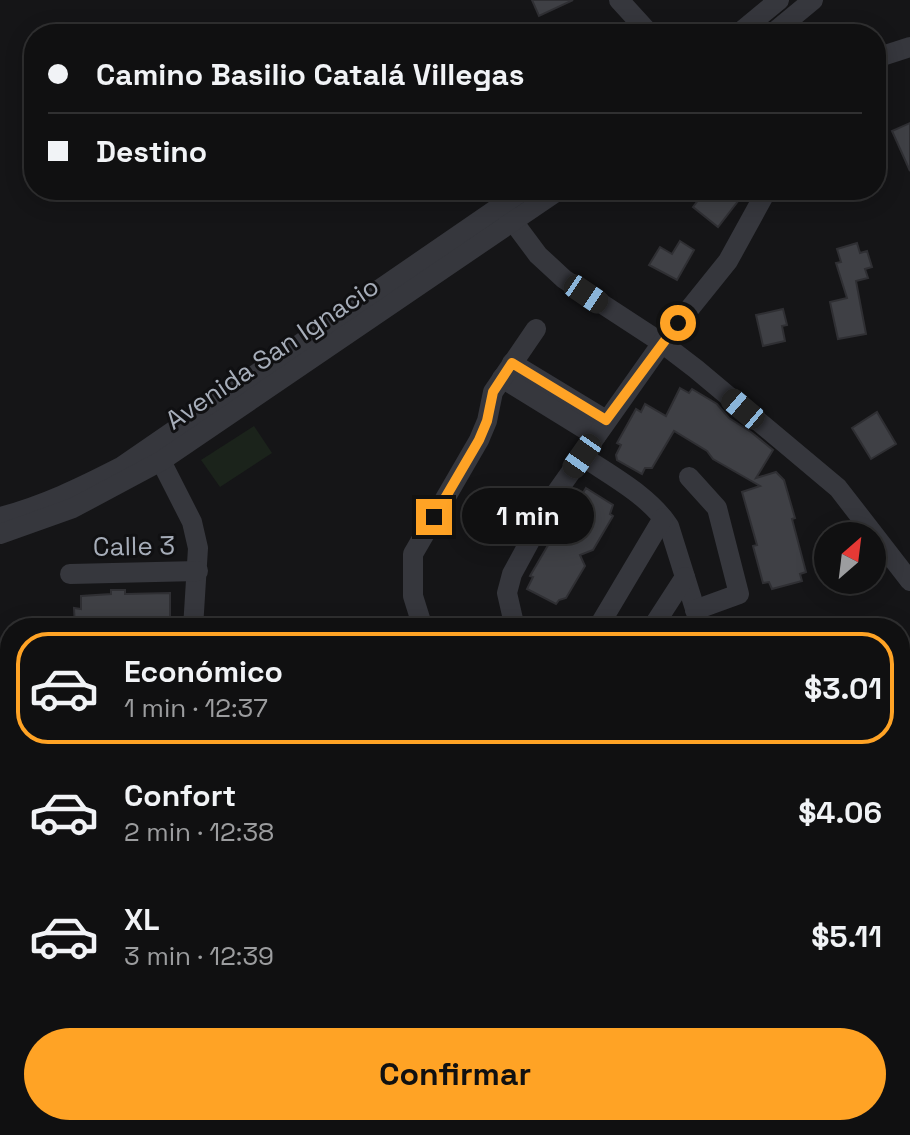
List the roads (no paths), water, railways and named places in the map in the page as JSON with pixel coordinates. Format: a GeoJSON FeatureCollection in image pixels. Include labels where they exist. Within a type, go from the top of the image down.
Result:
{"type":"FeatureCollection","features":[{"type":"Feature","properties":{"kind":"street"},"geometry":{"type":"LineString","coordinates":[[619,0],[641,24]]}},
{"type":"Feature","properties":{"kind":"street"},"geometry":{"type":"LineString","coordinates":[[750,24],[779,0]]}},
{"type":"Feature","properties":{"kind":"street"},"geometry":{"type":"LineString","coordinates":[[784,24],[813,0]]}},
{"type":"Feature","properties":{"kind":"street"},"geometry":{"type":"LineString","coordinates":[[886,55],[910,47]]}},
{"type":"Feature","properties":{"kind":"street","name":"Avenida San Ignacio"},"geometry":{"type":"LineString","coordinates":[[0,534],[73,508],[161,461],[507,214],[517,200]]}},
{"type":"Feature","properties":{"kind":"street","name":"Avenida San Ignacio"},"geometry":{"type":"LineString","coordinates":[[0,517],[29,510],[121,467],[507,214],[537,200]]}},
{"type":"Feature","properties":{"kind":"street"},"geometry":{"type":"LineString","coordinates":[[513,618],[507,593],[512,574],[556,493],[662,343],[728,261],[762,200]]}},
{"type":"Feature","properties":{"kind":"street"},"geometry":{"type":"LineString","coordinates":[[507,214],[538,255],[564,279],[662,343],[838,488],[910,581]]}},
{"type":"Feature","properties":{"kind":"street"},"geometry":{"type":"LineString","coordinates":[[420,618],[413,596],[413,554],[479,440],[493,392],[536,329]]}},
{"type":"Feature","properties":{"kind":"street"},"geometry":{"type":"LineString","coordinates":[[507,370],[601,428]]}},
{"type":"Feature","properties":{"kind":"street"},"geometry":{"type":"LineString","coordinates":[[582,456],[657,509],[669,526],[698,618]]}},
{"type":"Feature","properties":{"kind":"street"},"geometry":{"type":"LineString","coordinates":[[161,461],[192,522],[198,548],[194,618]]}},
{"type":"Feature","properties":{"kind":"street"},"geometry":{"type":"LineString","coordinates":[[689,477],[717,508],[739,594],[700,618]]}},
{"type":"Feature","properties":{"kind":"street"},"geometry":{"type":"LineString","coordinates":[[604,618],[663,518]]}},
{"type":"Feature","properties":{"kind":"street","name":"Calle 3"},"geometry":{"type":"LineString","coordinates":[[70,574],[198,571]]}},
{"type":"Feature","properties":{"kind":"street"},"geometry":{"type":"LineString","coordinates":[[658,618],[685,577]]}}]}
